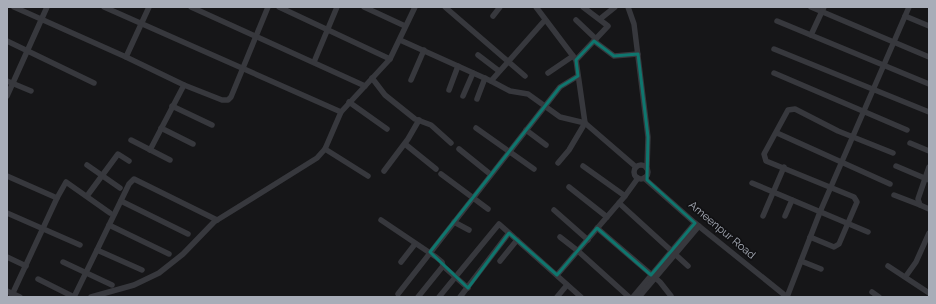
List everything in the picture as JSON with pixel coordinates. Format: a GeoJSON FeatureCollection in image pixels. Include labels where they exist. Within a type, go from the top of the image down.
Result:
{"type":"FeatureCollection","features":[{"type":"Feature","properties":{"kind":"street"},"geometry":{"type":"LineString","coordinates":[[14,7],[126,57],[184,85],[222,100],[228,100],[239,81],[242,68],[268,7]]}},
{"type":"Feature","properties":{"kind":"street"},"geometry":{"type":"LineString","coordinates":[[7,96],[47,7]]}},
{"type":"Feature","properties":{"kind":"street"},"geometry":{"type":"LineString","coordinates":[[104,7],[341,112]]}},
{"type":"Feature","properties":{"kind":"street"},"geometry":{"type":"LineString","coordinates":[[126,57],[149,7]]}},
{"type":"Feature","properties":{"kind":"street"},"geometry":{"type":"LineString","coordinates":[[191,7],[365,86]]}},
{"type":"Feature","properties":{"kind":"street"},"geometry":{"type":"LineString","coordinates":[[279,7],[390,58]]}},
{"type":"Feature","properties":{"kind":"street"},"geometry":{"type":"LineString","coordinates":[[314,62],[326,29],[337,7]]}},
{"type":"Feature","properties":{"kind":"street"},"geometry":{"type":"LineString","coordinates":[[364,7],[405,26]]}},
{"type":"Feature","properties":{"kind":"street"},"geometry":{"type":"LineString","coordinates":[[91,297],[134,285],[159,273],[183,254],[218,220],[317,158],[325,149],[341,112],[390,58],[415,7]]}},
{"type":"Feature","properties":{"kind":"street"},"geometry":{"type":"LineString","coordinates":[[445,7],[525,76]]}},
{"type":"Feature","properties":{"kind":"street"},"geometry":{"type":"LineString","coordinates":[[493,16],[500,7]]}},
{"type":"Feature","properties":{"kind":"street"},"geometry":{"type":"LineString","coordinates":[[536,7],[575,58],[585,122],[569,150],[558,163]]}},
{"type":"Feature","properties":{"kind":"street"},"geometry":{"type":"LineString","coordinates":[[548,73],[575,58],[608,26],[583,7]]}},
{"type":"Feature","properties":{"kind":"street"},"geometry":{"type":"LineString","coordinates":[[600,19],[614,7]]}},
{"type":"Feature","properties":{"kind":"street"},"geometry":{"type":"LineString","coordinates":[[557,276],[648,171],[648,137],[638,54],[634,24],[628,7]]}},
{"type":"Feature","properties":{"kind":"street"},"geometry":{"type":"LineString","coordinates":[[810,7],[823,9],[929,57]]}},
{"type":"Feature","properties":{"kind":"street"},"geometry":{"type":"LineString","coordinates":[[787,297],[820,212],[854,138],[909,7]]}},
{"type":"Feature","properties":{"kind":"street"},"geometry":{"type":"LineString","coordinates":[[811,35],[823,9]]}},
{"type":"Feature","properties":{"kind":"street"},"geometry":{"type":"LineString","coordinates":[[905,16],[929,26]]}},
{"type":"Feature","properties":{"kind":"street"},"geometry":{"type":"LineString","coordinates":[[477,99],[488,80],[500,71],[545,20]]}},
{"type":"Feature","properties":{"kind":"street"},"geometry":{"type":"LineString","coordinates":[[576,20],[595,40],[614,56],[638,54]]}},
{"type":"Feature","properties":{"kind":"street"},"geometry":{"type":"LineString","coordinates":[[777,21],[929,84]]}},
{"type":"Feature","properties":{"kind":"street"},"geometry":{"type":"LineString","coordinates":[[400,40],[510,91],[528,94],[566,120],[585,122],[636,167]]}},
{"type":"Feature","properties":{"kind":"street"},"geometry":{"type":"LineString","coordinates":[[7,41],[94,83]]}},
{"type":"Feature","properties":{"kind":"street"},"geometry":{"type":"LineString","coordinates":[[411,80],[424,50]]}},
{"type":"Feature","properties":{"kind":"street"},"geometry":{"type":"LineString","coordinates":[[774,50],[929,112]]}},
{"type":"Feature","properties":{"kind":"street"},"geometry":{"type":"LineString","coordinates":[[478,55],[500,71]]}},
{"type":"Feature","properties":{"kind":"street"},"geometry":{"type":"LineString","coordinates":[[449,90],[458,66]]}},
{"type":"Feature","properties":{"kind":"street"},"geometry":{"type":"LineString","coordinates":[[464,96],[473,73]]}},
{"type":"Feature","properties":{"kind":"street"},"geometry":{"type":"LineString","coordinates":[[774,73],[907,130]]}},
{"type":"Feature","properties":{"kind":"street"},"geometry":{"type":"LineString","coordinates":[[398,294],[490,174],[560,87],[578,76]]}},
{"type":"Feature","properties":{"kind":"street"},"geometry":{"type":"LineString","coordinates":[[372,78],[386,95],[418,120],[430,125],[451,143]]}},
{"type":"Feature","properties":{"kind":"street"},"geometry":{"type":"LineString","coordinates":[[7,81],[30,91]]}},
{"type":"Feature","properties":{"kind":"street"},"geometry":{"type":"LineString","coordinates":[[150,150],[184,85]]}},
{"type":"Feature","properties":{"kind":"street"},"geometry":{"type":"LineString","coordinates":[[349,102],[387,129]]}},
{"type":"Feature","properties":{"kind":"street"},"geometry":{"type":"LineString","coordinates":[[172,106],[212,125]]}},
{"type":"Feature","properties":{"kind":"street"},"geometry":{"type":"LineString","coordinates":[[810,237],[834,247],[840,244],[857,202],[854,197],[784,167],[766,161],[764,154],[777,133],[788,110],[791,109],[854,138],[893,153]]}},
{"type":"Feature","properties":{"kind":"street"},"geometry":{"type":"LineString","coordinates":[[384,171],[405,144],[418,120]]}},
{"type":"Feature","properties":{"kind":"street"},"geometry":{"type":"LineString","coordinates":[[161,128],[193,144]]}},
{"type":"Feature","properties":{"kind":"street"},"geometry":{"type":"LineString","coordinates":[[476,128],[534,169]]}},
{"type":"Feature","properties":{"kind":"street"},"geometry":{"type":"LineString","coordinates":[[526,130],[546,145]]}},
{"type":"Feature","properties":{"kind":"street"},"geometry":{"type":"LineString","coordinates":[[777,133],[890,184]]}},
{"type":"Feature","properties":{"kind":"street"},"geometry":{"type":"LineString","coordinates":[[131,140],[170,160]]}},
{"type":"Feature","properties":{"kind":"street"},"geometry":{"type":"LineString","coordinates":[[910,143],[929,151]]}},
{"type":"Feature","properties":{"kind":"street"},"geometry":{"type":"LineString","coordinates":[[405,144],[436,169]]}},
{"type":"Feature","properties":{"kind":"street"},"geometry":{"type":"LineString","coordinates":[[325,149],[368,176]]}},
{"type":"Feature","properties":{"kind":"street"},"geometry":{"type":"LineString","coordinates":[[459,149],[490,174]]}},
{"type":"Feature","properties":{"kind":"street"},"geometry":{"type":"LineString","coordinates":[[87,196],[118,154],[129,161]]}},
{"type":"Feature","properties":{"kind":"street"},"geometry":{"type":"LineString","coordinates":[[87,165],[120,188]]}},
{"type":"Feature","properties":{"kind":"street"},"geometry":{"type":"LineString","coordinates":[[636,167],[642,165],[648,171],[658,189]]}},
{"type":"Feature","properties":{"kind":"street"},"geometry":{"type":"LineString","coordinates":[[583,166],[625,196]]}},
{"type":"Feature","properties":{"kind":"street"},"geometry":{"type":"LineString","coordinates":[[896,166],[927,179]]}},
{"type":"Feature","properties":{"kind":"street"},"geometry":{"type":"LineString","coordinates":[[636,167],[634,174],[641,178]]}},
{"type":"Feature","properties":{"kind":"street"},"geometry":{"type":"LineString","coordinates":[[763,216],[784,167]]}},
{"type":"Feature","properties":{"kind":"street"},"geometry":{"type":"LineString","coordinates":[[920,205],[918,199],[927,179],[929,167]]}},
{"type":"Feature","properties":{"kind":"street"},"geometry":{"type":"LineString","coordinates":[[441,174],[488,209]]}},
{"type":"Feature","properties":{"kind":"street"},"geometry":{"type":"LineString","coordinates":[[7,176],[58,198]]}},
{"type":"Feature","properties":{"kind":"street","name":"Ameenpur Road"},"geometry":{"type":"LineString","coordinates":[[641,178],[658,189],[697,225],[787,297]]}},
{"type":"Feature","properties":{"kind":"street"},"geometry":{"type":"LineString","coordinates":[[38,279],[74,297],[129,184],[134,179],[218,220]]}},
{"type":"Feature","properties":{"kind":"street"},"geometry":{"type":"LineString","coordinates":[[12,295],[66,182],[110,212]]}},
{"type":"Feature","properties":{"kind":"street"},"geometry":{"type":"LineString","coordinates":[[752,183],[868,232]]}},
{"type":"Feature","properties":{"kind":"street"},"geometry":{"type":"LineString","coordinates":[[570,187],[607,217]]}},
{"type":"Feature","properties":{"kind":"street"},"geometry":{"type":"LineString","coordinates":[[894,195],[929,209]]}},
{"type":"Feature","properties":{"kind":"street"},"geometry":{"type":"LineString","coordinates":[[785,216],[792,200]]}},
{"type":"Feature","properties":{"kind":"street"},"geometry":{"type":"LineString","coordinates":[[121,201],[188,234]]}},
{"type":"Feature","properties":{"kind":"street"},"geometry":{"type":"LineString","coordinates":[[619,203],[688,266]]}},
{"type":"Feature","properties":{"kind":"street"},"geometry":{"type":"LineString","coordinates":[[554,210],[588,240]]}},
{"type":"Feature","properties":{"kind":"street"},"geometry":{"type":"LineString","coordinates":[[7,213],[80,245]]}},
{"type":"Feature","properties":{"kind":"street"},"geometry":{"type":"LineString","coordinates":[[381,220],[415,244],[430,252],[442,262],[443,266],[455,278],[468,288]]}},
{"type":"Feature","properties":{"kind":"street"},"geometry":{"type":"LineString","coordinates":[[454,222],[469,230]]}},
{"type":"Feature","properties":{"kind":"street"},"geometry":{"type":"LineString","coordinates":[[439,297],[499,224],[581,297]]}},
{"type":"Feature","properties":{"kind":"street"},"geometry":{"type":"LineString","coordinates":[[109,225],[169,254]]}},
{"type":"Feature","properties":{"kind":"street"},"geometry":{"type":"LineString","coordinates":[[639,297],[653,277],[697,225]]}},
{"type":"Feature","properties":{"kind":"street"},"geometry":{"type":"LineString","coordinates":[[598,228],[653,277],[671,296]]}},
{"type":"Feature","properties":{"kind":"street"},"geometry":{"type":"LineString","coordinates":[[460,297],[509,233]]}},
{"type":"Feature","properties":{"kind":"street"},"geometry":{"type":"LineString","coordinates":[[906,276],[916,262],[929,233]]}},
{"type":"Feature","properties":{"kind":"street"},"geometry":{"type":"LineString","coordinates":[[560,237],[578,251],[628,297]]}},
{"type":"Feature","properties":{"kind":"street"},"geometry":{"type":"LineString","coordinates":[[500,261],[517,240]]}},
{"type":"Feature","properties":{"kind":"street"},"geometry":{"type":"LineString","coordinates":[[401,262],[415,244]]}},
{"type":"Feature","properties":{"kind":"street"},"geometry":{"type":"LineString","coordinates":[[97,250],[142,270]]}},
{"type":"Feature","properties":{"kind":"street"},"geometry":{"type":"LineString","coordinates":[[7,257],[26,266]]}},
{"type":"Feature","properties":{"kind":"street"},"geometry":{"type":"LineString","coordinates":[[801,261],[820,269]]}},
{"type":"Feature","properties":{"kind":"street"},"geometry":{"type":"LineString","coordinates":[[63,262],[112,285]]}},
{"type":"Feature","properties":{"kind":"street"},"geometry":{"type":"LineString","coordinates":[[418,297],[443,266]]}},
{"type":"Feature","properties":{"kind":"street"},"geometry":{"type":"LineString","coordinates":[[888,266],[906,276],[929,293]]}},
{"type":"Feature","properties":{"kind":"street"},"geometry":{"type":"LineString","coordinates":[[633,297],[653,277]]}},
{"type":"Feature","properties":{"kind":"street"},"geometry":{"type":"LineString","coordinates":[[557,297],[567,285]]}},
{"type":"Feature","properties":{"kind":"street"},"geometry":{"type":"LineString","coordinates":[[7,291],[12,295],[20,297]]}},
{"type":"Feature","properties":{"kind":"street"},"geometry":{"type":"LineString","coordinates":[[872,292],[880,297]]}},
{"type":"Feature","properties":{"kind":"highlighted area"},"geometry":{"type":"Polygon","coordinates":[[[594,41],[614,56],[638,54],[648,137],[647,180],[695,223],[651,275],[597,228],[557,275],[509,233],[468,288],[430,252],[560,87],[578,76],[576,60],[594,41]]]}}]}
